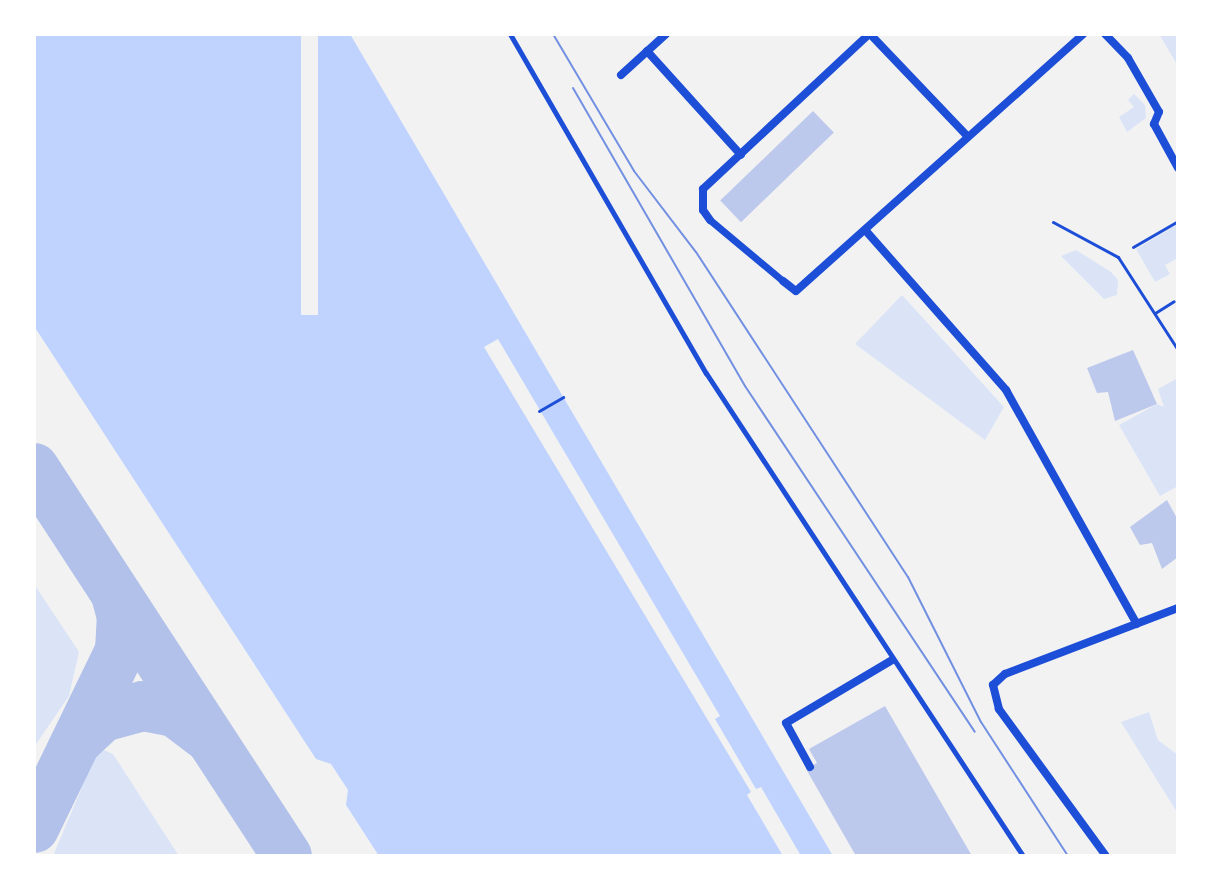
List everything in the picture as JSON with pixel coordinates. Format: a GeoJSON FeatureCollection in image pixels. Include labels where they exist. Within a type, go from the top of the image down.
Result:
{"type":"FeatureCollection","features":[{"type":"Feature","properties":{"kind":"street"},"geometry":{"type":"LineString","coordinates":[[621,75],[666,34]]}},
{"type":"Feature","properties":{"kind":"street"},"geometry":{"type":"LineString","coordinates":[[968,137],[870,34],[703,189],[703,210],[710,220],[796,291],[866,231],[1083,34]]}},
{"type":"Feature","properties":{"kind":"street"},"geometry":{"type":"LineString","coordinates":[[1105,34],[1128,58],[1159,112],[1154,124],[1178,168]]}},
{"type":"Feature","properties":{"kind":"street"},"geometry":{"type":"LineString","coordinates":[[647,51],[741,155]]}},
{"type":"Feature","properties":{"kind":"street"},"geometry":{"type":"LineString","coordinates":[[866,231],[1006,390],[1137,624]]}},
{"type":"Feature","properties":{"kind":"street"},"geometry":{"type":"LineString","coordinates":[[1106,856],[999,709],[993,685],[1005,674],[1178,608]]}},
{"type":"Feature","properties":{"kind":"street"},"geometry":{"type":"LineString","coordinates":[[810,767],[786,723],[892,660]]}},
{"type":"Feature","properties":{"kind":"lane"},"geometry":{"type":"LineString","coordinates":[[510,34],[706,373],[1023,856]]}},
{"type":"Feature","properties":{"kind":"path"},"geometry":{"type":"LineString","coordinates":[[1133,247],[1178,221]]}},
{"type":"Feature","properties":{"kind":"path"},"geometry":{"type":"LineString","coordinates":[[1053,222],[1118,257],[1178,350]]}},
{"type":"Feature","properties":{"kind":"path"},"geometry":{"type":"LineString","coordinates":[[1155,313],[1174,301]]}},
{"type":"Feature","properties":{"kind":"path"},"geometry":{"type":"LineString","coordinates":[[539,411],[563,397]]}},
{"type":"Feature","properties":{"kind":"shaded area"},"geometry":{"type":"Polygon","coordinates":[[[1159,34],[1178,34],[1178,66],[1159,34]]]}},
{"type":"Feature","properties":{"kind":"shaded area"},"geometry":{"type":"Polygon","coordinates":[[[1134,94],[1145,105],[1146,118],[1127,132],[1119,117],[1134,107],[1128,100],[1134,94]]]}},
{"type":"Feature","properties":{"kind":"shaded area"},"geometry":{"type":"Polygon","coordinates":[[[1178,224],[1178,258],[1165,265],[1170,274],[1155,282],[1136,249],[1178,224]]]}},
{"type":"Feature","properties":{"kind":"shaded area"},"geometry":{"type":"Polygon","coordinates":[[[1076,250],[1111,272],[1118,280],[1117,295],[1104,299],[1061,256],[1076,250]]]}},
{"type":"Feature","properties":{"kind":"shaded area"},"geometry":{"type":"Polygon","coordinates":[[[902,295],[1004,407],[985,440],[855,344],[902,295]]]}},
{"type":"Feature","properties":{"kind":"shaded area"},"geometry":{"type":"Polygon","coordinates":[[[1178,378],[1178,486],[1160,496],[1119,425],[1157,404],[1164,407],[1158,389],[1178,378]]]}},
{"type":"Feature","properties":{"kind":"shaded area"},"geometry":{"type":"Polygon","coordinates":[[[34,584],[79,652],[69,696],[34,747],[34,584]]]}},
{"type":"Feature","properties":{"kind":"shaded area"},"geometry":{"type":"Polygon","coordinates":[[[1149,712],[1158,740],[1178,755],[1178,814],[1121,722],[1149,712]]]}},
{"type":"Feature","properties":{"kind":"shaded area"},"geometry":{"type":"Polygon","coordinates":[[[104,750],[113,754],[179,856],[53,856],[95,756],[104,750]]]}},
{"type":"Feature","properties":{"kind":"water"},"geometry":{"type":"Polygon","coordinates":[[[34,34],[350,34],[833,856],[379,856],[346,805],[348,790],[331,764],[316,759],[34,326],[34,34]]]}},
{"type":"Feature","properties":{"kind":"pier"},"geometry":{"type":"Polygon","coordinates":[[[301,34],[318,34],[318,315],[301,315],[301,34]]]}},
{"type":"Feature","properties":{"kind":"pier"},"geometry":{"type":"Polygon","coordinates":[[[498,339],[720,716],[715,719],[756,789],[761,787],[801,856],[783,856],[747,795],[751,792],[484,347],[498,339]]]}},
{"type":"Feature","properties":{"kind":"building"},"geometry":{"type":"Polygon","coordinates":[[[813,111],[834,133],[741,222],[720,201],[813,111]]]}},
{"type":"Feature","properties":{"kind":"building"},"geometry":{"type":"Polygon","coordinates":[[[1133,350],[1157,404],[1115,421],[1108,392],[1097,393],[1087,368],[1133,350]]]}},
{"type":"Feature","properties":{"kind":"building"},"geometry":{"type":"Polygon","coordinates":[[[1167,500],[1178,520],[1178,557],[1162,569],[1152,543],[1140,545],[1130,527],[1167,500]]]}},
{"type":"Feature","properties":{"kind":"building"},"geometry":{"type":"Polygon","coordinates":[[[885,706],[972,856],[856,856],[806,769],[817,763],[809,749],[885,706]]]}},
{"type":"Feature","properties":{"kind":"taxiway"},"geometry":{"type":"LineString","coordinates":[[34,468],[287,856]]}},
{"type":"Feature","properties":{"kind":"taxiway"},"geometry":{"type":"LineString","coordinates":[[34,828],[120,651],[122,617],[116,595]]}},
{"type":"Feature","properties":{"kind":"taxiway"},"geometry":{"type":"LineString","coordinates":[[78,740],[103,717],[143,706],[175,712],[208,737]]}},
{"type":"Feature","properties":{"kind":"tram line"},"geometry":{"type":"LineString","coordinates":[[553,34],[634,171],[696,252],[908,577],[981,722],[1068,856]]}},
{"type":"Feature","properties":{"kind":"tram line"},"geometry":{"type":"LineString","coordinates":[[573,88],[745,386],[975,732]]}}]}
